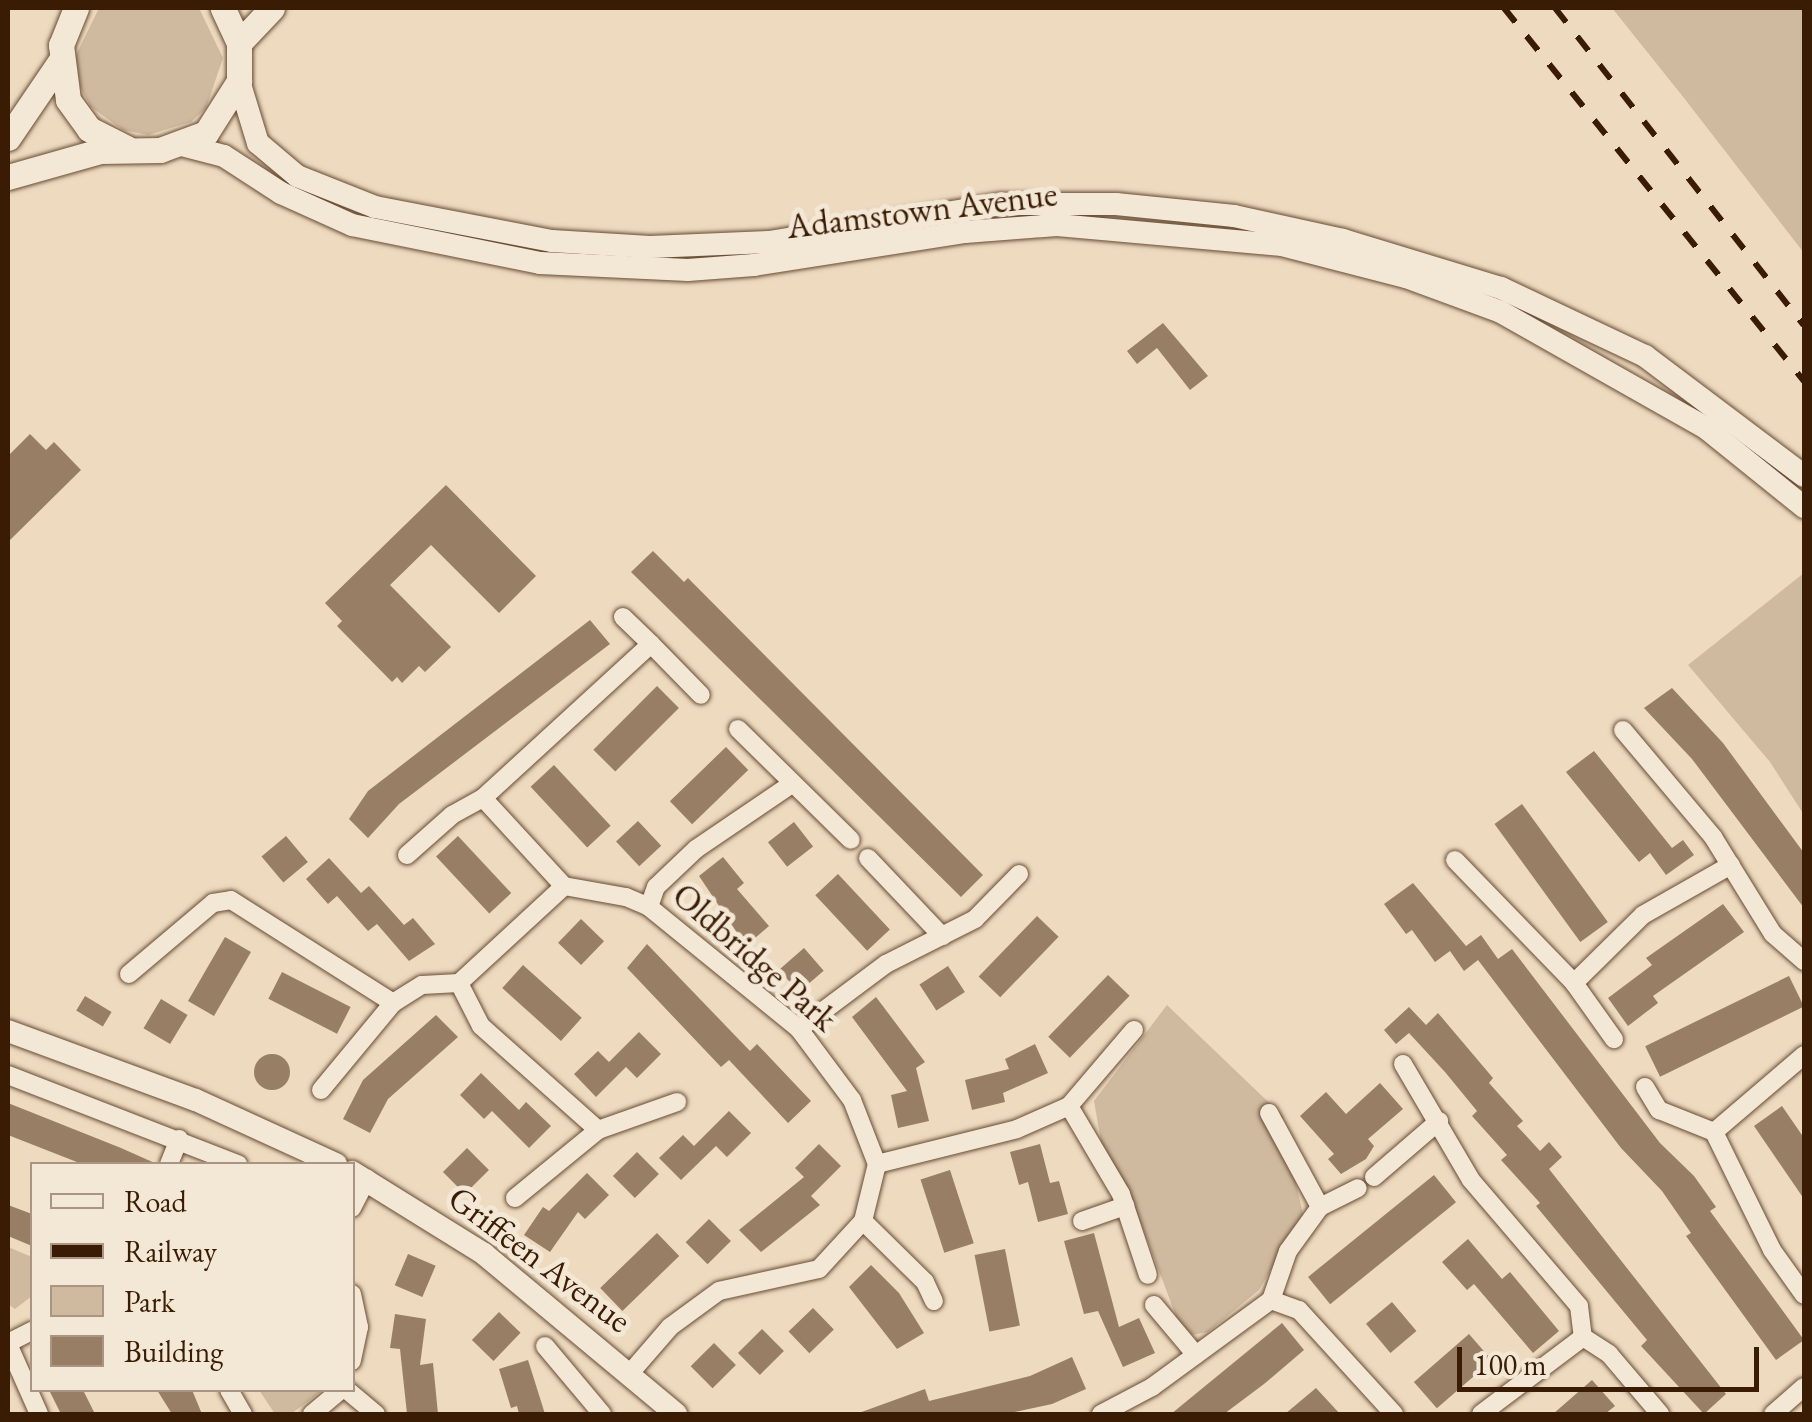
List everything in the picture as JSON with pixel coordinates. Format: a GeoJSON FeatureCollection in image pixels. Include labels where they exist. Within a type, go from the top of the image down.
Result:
{"type":"FeatureCollection","features":[{"type":"Feature","properties":{"kind":"main road"},"geometry":{"type":"LineString","coordinates":[[8,177],[128,149],[182,145],[216,122],[239,81],[240,43],[223,8]]}},
{"type":"Feature","properties":{"kind":"main road"},"geometry":{"type":"LineString","coordinates":[[240,43],[272,8]]}},
{"type":"Feature","properties":{"kind":"main road"},"geometry":{"type":"LineString","coordinates":[[67,15],[61,60],[74,112],[101,137],[128,149]]}},
{"type":"Feature","properties":{"kind":"main road"},"geometry":{"type":"LineString","coordinates":[[8,138],[61,60]]}},
{"type":"Feature","properties":{"kind":"street","name":"Adamstown Avenue"},"geometry":{"type":"LineString","coordinates":[[239,81],[258,143],[297,176],[374,207],[533,238],[650,247],[769,242],[1001,204],[1116,204],[1234,216],[1343,240],[1500,288],[1630,348],[1734,417],[1804,476]]}},
{"type":"Feature","properties":{"kind":"street","name":"Adamstown Avenue"},"geometry":{"type":"LineString","coordinates":[[182,145],[224,156],[281,192],[352,224],[540,263],[688,270],[754,265],[965,232],[1057,225],[1282,245],[1406,277],[1501,312],[1706,428],[1804,507]]}},
{"type":"Feature","properties":{"kind":"street"},"geometry":{"type":"LineString","coordinates":[[624,617],[701,695]]}},
{"type":"Feature","properties":{"kind":"street"},"geometry":{"type":"LineString","coordinates":[[407,855],[452,815],[483,798],[651,644]]}},
{"type":"Feature","properties":{"kind":"street"},"geometry":{"type":"LineString","coordinates":[[738,729],[851,840]]}},
{"type":"Feature","properties":{"kind":"street"},"geometry":{"type":"LineString","coordinates":[[1623,730],[1730,865],[1773,934],[1804,961]]}},
{"type":"Feature","properties":{"kind":"street"},"geometry":{"type":"LineString","coordinates":[[649,907],[656,887],[696,849],[792,783]]}},
{"type":"Feature","properties":{"kind":"street"},"geometry":{"type":"LineString","coordinates":[[321,1090],[393,1002],[422,986],[458,983],[564,886],[483,798]]}},
{"type":"Feature","properties":{"kind":"street"},"geometry":{"type":"LineString","coordinates":[[868,858],[942,936]]}},
{"type":"Feature","properties":{"kind":"street"},"geometry":{"type":"LineString","coordinates":[[1455,860],[1574,983],[1614,1039]]}},
{"type":"Feature","properties":{"kind":"street"},"geometry":{"type":"LineString","coordinates":[[1574,983],[1643,915],[1730,865]]}},
{"type":"Feature","properties":{"kind":"street"},"geometry":{"type":"LineString","coordinates":[[799,1029],[886,964],[996,904],[1019,874]]}},
{"type":"Feature","properties":{"kind":"street","name":"Oldbridge Park"},"geometry":{"type":"LineString","coordinates":[[564,886],[649,907],[799,1029],[844,1086],[877,1164]]}},
{"type":"Feature","properties":{"kind":"street"},"geometry":{"type":"LineString","coordinates":[[128,974],[213,903],[231,900],[393,1002]]}},
{"type":"Feature","properties":{"kind":"street"},"geometry":{"type":"LineString","coordinates":[[458,983],[480,1026],[598,1130]]}},
{"type":"Feature","properties":{"kind":"street"},"geometry":{"type":"LineString","coordinates":[[631,1372],[670,1326],[719,1291],[819,1268],[864,1221],[877,1164],[1017,1129],[1069,1106],[1134,1030]]}},
{"type":"Feature","properties":{"kind":"street"},"geometry":{"type":"LineString","coordinates":[[8,1032],[196,1100],[332,1162]]}},
{"type":"Feature","properties":{"kind":"street"},"geometry":{"type":"LineString","coordinates":[[1714,1132],[1804,1055]]}},
{"type":"Feature","properties":{"kind":"street"},"geometry":{"type":"LineString","coordinates":[[1403,1064],[1471,1180],[1579,1306],[1583,1336],[1608,1354],[1660,1414]]}},
{"type":"Feature","properties":{"kind":"street"},"geometry":{"type":"LineString","coordinates":[[8,1075],[233,1162]]}},
{"type":"Feature","properties":{"kind":"street"},"geometry":{"type":"LineString","coordinates":[[1645,1087],[1659,1110],[1714,1132],[1772,1250],[1804,1295]]}},
{"type":"Feature","properties":{"kind":"street"},"geometry":{"type":"LineString","coordinates":[[515,1198],[598,1130],[676,1102]]}},
{"type":"Feature","properties":{"kind":"street"},"geometry":{"type":"LineString","coordinates":[[1069,1106],[1126,1206],[1148,1275]]}},
{"type":"Feature","properties":{"kind":"street"},"geometry":{"type":"LineString","coordinates":[[1269,1113],[1320,1206]]}},
{"type":"Feature","properties":{"kind":"street"},"geometry":{"type":"LineString","coordinates":[[1374,1176],[1439,1121]]}},
{"type":"Feature","properties":{"kind":"street"},"geometry":{"type":"LineString","coordinates":[[170,1162],[180,1139]]}},
{"type":"Feature","properties":{"kind":"street","name":"Griffeen Avenue"},"geometry":{"type":"LineString","coordinates":[[360,1175],[484,1254],[631,1372],[676,1414]]}},
{"type":"Feature","properties":{"kind":"street"},"geometry":{"type":"LineString","coordinates":[[1100,1414],[1196,1355],[1271,1300],[1288,1251],[1320,1206],[1358,1188]]}},
{"type":"Feature","properties":{"kind":"street"},"geometry":{"type":"LineString","coordinates":[[1082,1221],[1126,1206]]}},
{"type":"Feature","properties":{"kind":"street"},"geometry":{"type":"LineString","coordinates":[[864,1221],[924,1282],[934,1302]]}},
{"type":"Feature","properties":{"kind":"street"},"geometry":{"type":"LineString","coordinates":[[1271,1300],[1299,1310],[1394,1414]]}},
{"type":"Feature","properties":{"kind":"street"},"geometry":{"type":"LineString","coordinates":[[1154,1304],[1196,1355]]}},
{"type":"Feature","properties":{"kind":"street"},"geometry":{"type":"LineString","coordinates":[[355,1310],[355,1344]]}},
{"type":"Feature","properties":{"kind":"street"},"geometry":{"type":"LineString","coordinates":[[30,1332],[8,1344],[39,1414]]}},
{"type":"Feature","properties":{"kind":"street"},"geometry":{"type":"LineString","coordinates":[[1481,1414],[1583,1336]]}},
{"type":"Feature","properties":{"kind":"street"},"geometry":{"type":"LineString","coordinates":[[545,1346],[602,1414]]}},
{"type":"Feature","properties":{"kind":"street"},"geometry":{"type":"LineString","coordinates":[[1774,1414],[1804,1387]]}},
{"type":"Feature","properties":{"kind":"street"},"geometry":{"type":"LineString","coordinates":[[230,1392],[243,1414]]}},
{"type":"Feature","properties":{"kind":"street"},"geometry":{"type":"LineString","coordinates":[[312,1414],[341,1392]]}},
{"type":"Feature","properties":{"kind":"street"},"geometry":{"type":"LineString","coordinates":[[347,1392],[376,1414]]}},
{"type":"Feature","properties":{"kind":"green space"},"geometry":{"type":"Polygon","coordinates":[[[99,8],[199,8],[223,58],[206,108],[191,122],[148,135],[123,130],[91,107],[80,87],[76,55],[99,8]]]}},
{"type":"Feature","properties":{"kind":"green space"},"geometry":{"type":"Polygon","coordinates":[[[1612,8],[1804,8],[1804,253],[1684,98],[1612,8]]]}},
{"type":"Feature","properties":{"kind":"green space"},"geometry":{"type":"Polygon","coordinates":[[[1804,573],[1804,815],[1770,762],[1688,665],[1804,573]]]}},
{"type":"Feature","properties":{"kind":"green space"},"geometry":{"type":"Polygon","coordinates":[[[1167,1005],[1284,1117],[1271,1132],[1293,1171],[1303,1214],[1259,1290],[1208,1332],[1192,1335],[1178,1321],[1129,1192],[1102,1147],[1094,1101],[1167,1005]]]}},
{"type":"Feature","properties":{"kind":"green space"},"geometry":{"type":"Polygon","coordinates":[[[8,1247],[30,1256],[30,1298],[15,1309],[8,1304],[8,1247]]]}},
{"type":"Feature","properties":{"kind":"green space"},"geometry":{"type":"Polygon","coordinates":[[[260,1392],[320,1392],[291,1414],[275,1414],[260,1392]]]}},
{"type":"Feature","properties":{"kind":"building"},"geometry":{"type":"Polygon","coordinates":[[[1163,323],[1208,376],[1190,390],[1157,348],[1137,364],[1127,351],[1163,323]]]}},
{"type":"Feature","properties":{"kind":"building"},"geometry":{"type":"Polygon","coordinates":[[[30,434],[46,450],[54,442],[81,470],[8,542],[8,456],[30,434]]]}},
{"type":"Feature","properties":{"kind":"building"},"geometry":{"type":"Polygon","coordinates":[[[446,485],[536,576],[499,613],[431,545],[390,585],[451,647],[425,672],[419,666],[402,683],[397,677],[392,682],[337,626],[342,621],[325,603],[446,485]]]}},
{"type":"Feature","properties":{"kind":"building"},"geometry":{"type":"Polygon","coordinates":[[[653,551],[684,582],[688,578],[983,875],[961,897],[631,572],[653,551]]]}},
{"type":"Feature","properties":{"kind":"building"},"geometry":{"type":"Polygon","coordinates":[[[590,620],[610,644],[399,804],[368,838],[349,819],[368,791],[590,620]]]}},
{"type":"Feature","properties":{"kind":"building"},"geometry":{"type":"Polygon","coordinates":[[[657,686],[679,708],[615,772],[593,750],[657,686]]]}},
{"type":"Feature","properties":{"kind":"building"},"geometry":{"type":"Polygon","coordinates":[[[1672,688],[1723,743],[1804,853],[1804,908],[1692,759],[1644,708],[1672,688]]]}},
{"type":"Feature","properties":{"kind":"building"},"geometry":{"type":"Polygon","coordinates":[[[726,747],[748,770],[692,824],[670,801],[726,747]]]}},
{"type":"Feature","properties":{"kind":"building"},"geometry":{"type":"Polygon","coordinates":[[[1594,751],[1672,848],[1683,840],[1694,855],[1666,875],[1650,853],[1639,862],[1566,772],[1594,751]]]}},
{"type":"Feature","properties":{"kind":"building"},"geometry":{"type":"Polygon","coordinates":[[[554,765],[611,826],[587,848],[531,787],[554,765]]]}},
{"type":"Feature","properties":{"kind":"building"},"geometry":{"type":"Polygon","coordinates":[[[1522,804],[1608,922],[1580,942],[1494,824],[1522,804]]]}},
{"type":"Feature","properties":{"kind":"building"},"geometry":{"type":"Polygon","coordinates":[[[638,821],[661,846],[639,866],[616,841],[638,821]]]}},
{"type":"Feature","properties":{"kind":"building"},"geometry":{"type":"Polygon","coordinates":[[[794,822],[813,846],[787,867],[768,842],[794,822]]]}},
{"type":"Feature","properties":{"kind":"building"},"geometry":{"type":"Polygon","coordinates":[[[286,836],[308,862],[283,883],[261,857],[286,836]]]}},
{"type":"Feature","properties":{"kind":"building"},"geometry":{"type":"Polygon","coordinates":[[[458,836],[511,893],[489,914],[436,856],[458,836]]]}},
{"type":"Feature","properties":{"kind":"building"},"geometry":{"type":"Polygon","coordinates":[[[723,857],[744,883],[737,889],[769,926],[746,946],[699,876],[723,857]]]}},
{"type":"Feature","properties":{"kind":"building"},"geometry":{"type":"Polygon","coordinates":[[[329,858],[361,893],[369,886],[404,925],[413,918],[435,944],[409,961],[377,924],[368,931],[337,896],[328,904],[306,879],[329,858]]]}},
{"type":"Feature","properties":{"kind":"building"},"geometry":{"type":"Polygon","coordinates":[[[838,874],[890,930],[867,951],[815,895],[838,874]]]}},
{"type":"Feature","properties":{"kind":"building"},"geometry":{"type":"Polygon","coordinates":[[[1413,883],[1466,946],[1481,935],[1498,959],[1512,949],[1660,1143],[1694,1176],[1716,1207],[1710,1211],[1804,1340],[1776,1360],[1686,1236],[1691,1233],[1662,1191],[1621,1148],[1478,960],[1464,971],[1450,951],[1435,962],[1412,930],[1406,934],[1384,904],[1413,883]]]}},
{"type":"Feature","properties":{"kind":"building"},"geometry":{"type":"Polygon","coordinates":[[[1723,904],[1744,932],[1653,996],[1658,1003],[1628,1026],[1608,998],[1652,965],[1646,958],[1723,904]]]}},
{"type":"Feature","properties":{"kind":"building"},"geometry":{"type":"Polygon","coordinates":[[[1037,916],[1059,937],[1000,997],[979,976],[1037,916]]]}},
{"type":"Feature","properties":{"kind":"building"},"geometry":{"type":"Polygon","coordinates":[[[581,919],[604,941],[581,965],[558,943],[581,919]]]}},
{"type":"Feature","properties":{"kind":"building"},"geometry":{"type":"Polygon","coordinates":[[[225,937],[251,952],[214,1016],[188,1001],[225,937]]]}},
{"type":"Feature","properties":{"kind":"building"},"geometry":{"type":"Polygon","coordinates":[[[647,944],[750,1051],[757,1044],[811,1101],[788,1123],[729,1060],[721,1067],[627,968],[647,944]]]}},
{"type":"Feature","properties":{"kind":"building"},"geometry":{"type":"Polygon","coordinates":[[[804,948],[824,971],[799,992],[779,970],[804,948]]]}},
{"type":"Feature","properties":{"kind":"building"},"geometry":{"type":"Polygon","coordinates":[[[523,965],[582,1018],[561,1041],[502,988],[523,965]]]}},
{"type":"Feature","properties":{"kind":"building"},"geometry":{"type":"Polygon","coordinates":[[[948,966],[965,992],[936,1011],[919,985],[948,966]]]}},
{"type":"Feature","properties":{"kind":"building"},"geometry":{"type":"Polygon","coordinates":[[[282,972],[351,1007],[337,1034],[268,999],[282,972]]]}},
{"type":"Feature","properties":{"kind":"building"},"geometry":{"type":"Polygon","coordinates":[[[1108,975],[1130,996],[1070,1058],[1048,1037],[1108,975]]]}},
{"type":"Feature","properties":{"kind":"building"},"geometry":{"type":"Polygon","coordinates":[[[1789,976],[1804,1007],[1660,1077],[1645,1046],[1789,976]]]}},
{"type":"Feature","properties":{"kind":"building"},"geometry":{"type":"Polygon","coordinates":[[[85,996],[112,1012],[103,1027],[76,1011],[85,996]]]}},
{"type":"Feature","properties":{"kind":"building"},"geometry":{"type":"Polygon","coordinates":[[[876,997],[925,1062],[916,1068],[929,1121],[898,1128],[891,1095],[907,1091],[852,1017],[876,997]]]}},
{"type":"Feature","properties":{"kind":"building"},"geometry":{"type":"Polygon","coordinates":[[[161,999],[188,1015],[170,1044],[143,1028],[161,999]]]}},
{"type":"Feature","properties":{"kind":"building"},"geometry":{"type":"Polygon","coordinates":[[[1409,1007],[1426,1025],[1438,1013],[1493,1078],[1489,1083],[1523,1121],[1517,1126],[1540,1151],[1549,1142],[1562,1157],[1549,1169],[1726,1394],[1704,1414],[1641,1346],[1647,1340],[1536,1206],[1540,1203],[1501,1160],[1507,1155],[1472,1116],[1477,1111],[1445,1072],[1409,1033],[1396,1044],[1384,1030],[1409,1007]]]}},
{"type":"Feature","properties":{"kind":"building"},"geometry":{"type":"Polygon","coordinates":[[[436,1015],[458,1037],[388,1099],[370,1133],[343,1119],[363,1080],[436,1015]]]}},
{"type":"Feature","properties":{"kind":"building"},"geometry":{"type":"Polygon","coordinates":[[[639,1032],[661,1054],[637,1078],[626,1067],[596,1097],[574,1074],[598,1051],[609,1062],[639,1032]]]}},
{"type":"Feature","properties":{"kind":"building"},"geometry":{"type":"Polygon","coordinates":[[[1035,1044],[1048,1073],[1003,1093],[1005,1102],[972,1110],[965,1080],[1009,1069],[1005,1059],[1035,1044]]]}},
{"type":"Feature","properties":{"kind":"building"},"geometry":{"type":"Polygon","coordinates":[[[272,1054],[285,1059],[290,1072],[285,1085],[272,1090],[259,1085],[254,1072],[259,1059],[272,1054]]]}},
{"type":"Feature","properties":{"kind":"building"},"geometry":{"type":"Polygon","coordinates":[[[481,1073],[519,1110],[526,1102],[551,1126],[529,1148],[492,1111],[484,1119],[460,1095],[481,1073]]]}},
{"type":"Feature","properties":{"kind":"building"},"geometry":{"type":"Polygon","coordinates":[[[1380,1083],[1403,1109],[1368,1139],[1374,1146],[1366,1159],[1341,1174],[1328,1159],[1334,1154],[1300,1116],[1326,1092],[1346,1114],[1380,1083]]]}},
{"type":"Feature","properties":{"kind":"building"},"geometry":{"type":"Polygon","coordinates":[[[8,1103],[152,1162],[77,1162],[8,1135],[8,1103]]]}},
{"type":"Feature","properties":{"kind":"building"},"geometry":{"type":"Polygon","coordinates":[[[1782,1106],[1804,1138],[1804,1199],[1754,1126],[1782,1106]]]}},
{"type":"Feature","properties":{"kind":"building"},"geometry":{"type":"Polygon","coordinates":[[[729,1111],[751,1133],[727,1157],[716,1146],[681,1180],[659,1158],[683,1135],[694,1146],[729,1111]]]}},
{"type":"Feature","properties":{"kind":"building"},"geometry":{"type":"Polygon","coordinates":[[[819,1144],[841,1166],[811,1196],[820,1205],[761,1252],[739,1230],[804,1177],[795,1168],[819,1144]]]}},
{"type":"Feature","properties":{"kind":"building"},"geometry":{"type":"Polygon","coordinates":[[[1040,1144],[1050,1183],[1059,1181],[1068,1214],[1038,1222],[1028,1182],[1019,1185],[1010,1152],[1040,1144]]]}},
{"type":"Feature","properties":{"kind":"building"},"geometry":{"type":"Polygon","coordinates":[[[467,1148],[489,1170],[465,1194],[443,1172],[467,1148]]]}},
{"type":"Feature","properties":{"kind":"building"},"geometry":{"type":"Polygon","coordinates":[[[637,1152],[659,1174],[635,1198],[613,1176],[637,1152]]]}},
{"type":"Feature","properties":{"kind":"building"},"geometry":{"type":"Polygon","coordinates":[[[950,1170],[974,1243],[944,1253],[921,1180],[950,1170]]]}},
{"type":"Feature","properties":{"kind":"building"},"geometry":{"type":"Polygon","coordinates":[[[587,1173],[609,1195],[585,1219],[578,1212],[550,1252],[524,1235],[543,1207],[549,1211],[587,1173]]]}},
{"type":"Feature","properties":{"kind":"building"},"geometry":{"type":"Polygon","coordinates":[[[1434,1175],[1456,1202],[1330,1304],[1308,1277],[1434,1175]]]}},
{"type":"Feature","properties":{"kind":"building"},"geometry":{"type":"Polygon","coordinates":[[[8,1205],[30,1213],[30,1245],[8,1236],[8,1205]]]}},
{"type":"Feature","properties":{"kind":"building"},"geometry":{"type":"Polygon","coordinates":[[[709,1219],[731,1241],[708,1264],[686,1242],[709,1219]]]}},
{"type":"Feature","properties":{"kind":"building"},"geometry":{"type":"Polygon","coordinates":[[[657,1233],[679,1256],[622,1311],[600,1288],[657,1233]]]}},
{"type":"Feature","properties":{"kind":"building"},"geometry":{"type":"Polygon","coordinates":[[[1094,1233],[1119,1327],[1139,1318],[1155,1353],[1123,1367],[1098,1311],[1084,1314],[1064,1241],[1094,1233]]]}},
{"type":"Feature","properties":{"kind":"building"},"geometry":{"type":"Polygon","coordinates":[[[1468,1239],[1502,1279],[1510,1272],[1559,1331],[1533,1353],[1474,1284],[1467,1290],[1442,1262],[1468,1239]]]}},
{"type":"Feature","properties":{"kind":"building"},"geometry":{"type":"Polygon","coordinates":[[[1005,1249],[1020,1326],[989,1331],[975,1255],[1005,1249]]]}},
{"type":"Feature","properties":{"kind":"building"},"geometry":{"type":"Polygon","coordinates":[[[408,1254],[436,1266],[422,1297],[395,1285],[408,1254]]]}},
{"type":"Feature","properties":{"kind":"building"},"geometry":{"type":"Polygon","coordinates":[[[871,1265],[899,1293],[924,1333],[897,1349],[849,1287],[871,1265]]]}},
{"type":"Feature","properties":{"kind":"building"},"geometry":{"type":"Polygon","coordinates":[[[1392,1302],[1416,1331],[1390,1353],[1366,1324],[1392,1302]]]}},
{"type":"Feature","properties":{"kind":"building"},"geometry":{"type":"Polygon","coordinates":[[[813,1308],[834,1330],[809,1353],[789,1332],[813,1308]]]}},
{"type":"Feature","properties":{"kind":"building"},"geometry":{"type":"Polygon","coordinates":[[[499,1312],[521,1333],[493,1361],[472,1340],[499,1312]]]}},
{"type":"Feature","properties":{"kind":"building"},"geometry":{"type":"Polygon","coordinates":[[[395,1314],[426,1319],[420,1365],[433,1363],[438,1414],[407,1414],[400,1349],[390,1348],[395,1314]]]}},
{"type":"Feature","properties":{"kind":"building"},"geometry":{"type":"Polygon","coordinates":[[[1282,1323],[1304,1350],[1264,1384],[1224,1414],[1171,1414],[1282,1323]]]}},
{"type":"Feature","properties":{"kind":"building"},"geometry":{"type":"Polygon","coordinates":[[[762,1329],[784,1351],[760,1375],[738,1353],[762,1329]]]}},
{"type":"Feature","properties":{"kind":"building"},"geometry":{"type":"Polygon","coordinates":[[[1469,1334],[1492,1360],[1437,1408],[1414,1382],[1469,1334]]]}},
{"type":"Feature","properties":{"kind":"building"},"geometry":{"type":"Polygon","coordinates":[[[714,1343],[736,1365],[713,1388],[691,1366],[714,1343]]]}},
{"type":"Feature","properties":{"kind":"building"},"geometry":{"type":"Polygon","coordinates":[[[1072,1357],[1086,1389],[1052,1404],[1005,1414],[856,1414],[925,1389],[929,1401],[1030,1376],[1072,1357]]]}},
{"type":"Feature","properties":{"kind":"building"},"geometry":{"type":"Polygon","coordinates":[[[528,1360],[545,1414],[519,1414],[517,1406],[511,1408],[499,1369],[528,1360]]]}},
{"type":"Feature","properties":{"kind":"building"},"geometry":{"type":"Polygon","coordinates":[[[1592,1380],[1615,1406],[1605,1414],[1553,1414],[1592,1380]]]}},
{"type":"Feature","properties":{"kind":"building"},"geometry":{"type":"Polygon","coordinates":[[[1316,1388],[1340,1414],[1285,1414],[1316,1388]]]}},
{"type":"Feature","properties":{"kind":"building"},"geometry":{"type":"Polygon","coordinates":[[[50,1392],[84,1392],[95,1414],[61,1414],[50,1392]]]}},
{"type":"Feature","properties":{"kind":"building"},"geometry":{"type":"Polygon","coordinates":[[[158,1392],[193,1392],[202,1414],[172,1414],[158,1392]]]}},
{"type":"Feature","properties":{"kind":"railway"},"geometry":{"type":"LineString","coordinates":[[1504,8],[1804,381]]}},
{"type":"Feature","properties":{"kind":"railway"},"geometry":{"type":"LineString","coordinates":[[1555,8],[1804,325]]}}]}
